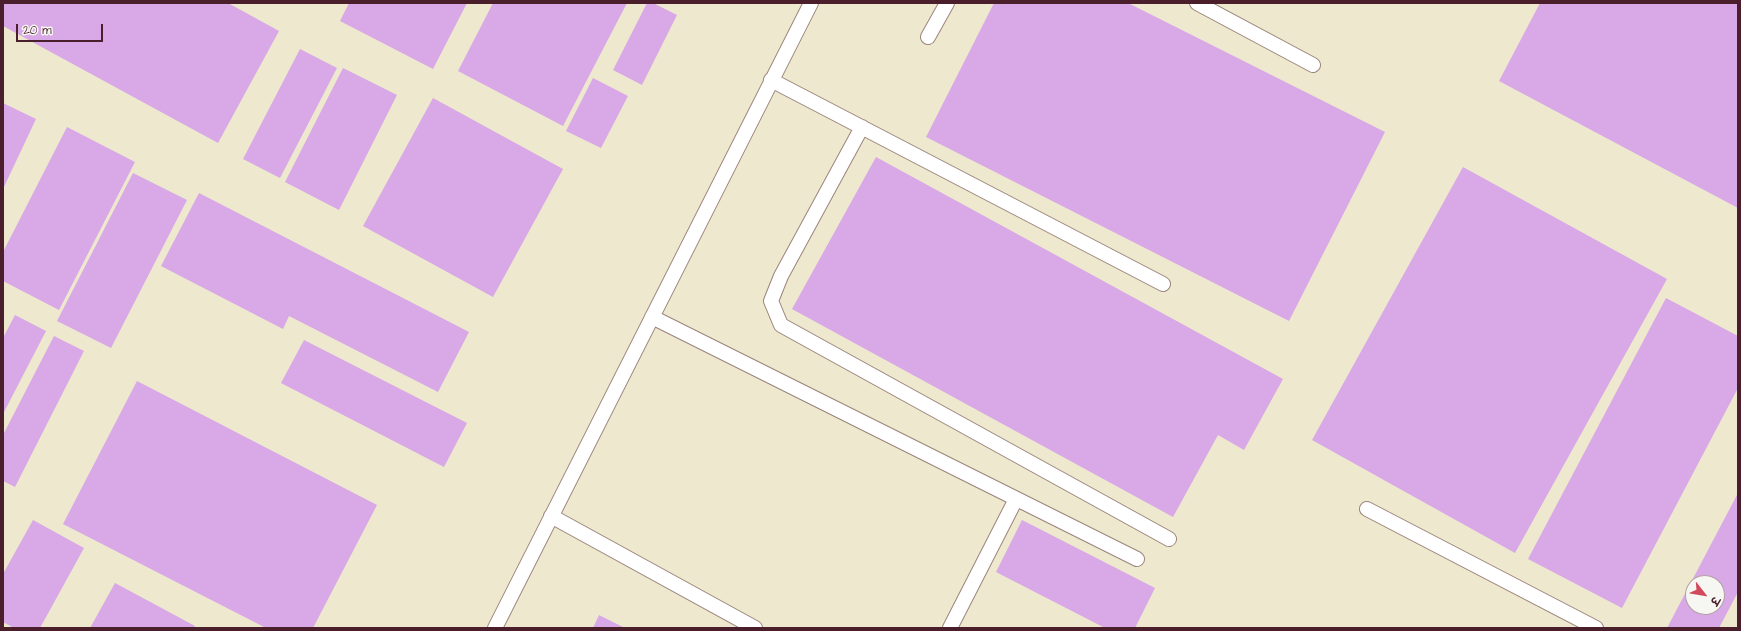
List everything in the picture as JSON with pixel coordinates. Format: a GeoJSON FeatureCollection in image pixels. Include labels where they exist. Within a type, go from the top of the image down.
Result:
{"type":"FeatureCollection","features":[{"type":"Feature","properties":{"kind":"lane"},"geometry":{"type":"LineString","coordinates":[[495,628],[810,3]]}},
{"type":"Feature","properties":{"kind":"lane"},"geometry":{"type":"LineString","coordinates":[[928,37],[947,3]]}},
{"type":"Feature","properties":{"kind":"lane"},"geometry":{"type":"LineString","coordinates":[[1197,3],[1313,65]]}},
{"type":"Feature","properties":{"kind":"lane"},"geometry":{"type":"LineString","coordinates":[[772,80],[1163,284]]}},
{"type":"Feature","properties":{"kind":"lane"},"geometry":{"type":"LineString","coordinates":[[862,127],[781,276],[772,301],[781,325],[1169,540]]}},
{"type":"Feature","properties":{"kind":"lane"},"geometry":{"type":"LineString","coordinates":[[652,317],[1137,559]]}},
{"type":"Feature","properties":{"kind":"lane"},"geometry":{"type":"LineString","coordinates":[[950,628],[1016,499]]}},
{"type":"Feature","properties":{"kind":"lane"},"geometry":{"type":"LineString","coordinates":[[1367,509],[1596,628]]}},
{"type":"Feature","properties":{"kind":"lane"},"geometry":{"type":"LineString","coordinates":[[551,516],[755,628]]}},
{"type":"Feature","properties":{"kind":"building"},"geometry":{"type":"Polygon","coordinates":[[[3,3],[228,3],[279,31],[218,143],[3,26],[3,3]]]}},
{"type":"Feature","properties":{"kind":"building"},"geometry":{"type":"Polygon","coordinates":[[[349,3],[467,3],[433,69],[340,21],[349,3]]]}},
{"type":"Feature","properties":{"kind":"building"},"geometry":{"type":"Polygon","coordinates":[[[493,3],[627,3],[563,126],[458,71],[493,3]]]}},
{"type":"Feature","properties":{"kind":"building"},"geometry":{"type":"Polygon","coordinates":[[[647,3],[653,3],[677,15],[642,85],[613,70],[647,3]]]}},
{"type":"Feature","properties":{"kind":"building"},"geometry":{"type":"Polygon","coordinates":[[[994,3],[1128,3],[1385,132],[1289,321],[926,137],[994,3]]]}},
{"type":"Feature","properties":{"kind":"building"},"geometry":{"type":"Polygon","coordinates":[[[1540,3],[1738,3],[1738,208],[1499,81],[1540,3]]]}},
{"type":"Feature","properties":{"kind":"building"},"geometry":{"type":"Polygon","coordinates":[[[300,49],[337,68],[280,178],[243,159],[300,49]]]}},
{"type":"Feature","properties":{"kind":"building"},"geometry":{"type":"Polygon","coordinates":[[[343,68],[397,95],[339,210],[285,182],[343,68]]]}},
{"type":"Feature","properties":{"kind":"building"},"geometry":{"type":"Polygon","coordinates":[[[593,78],[628,96],[601,148],[566,131],[593,78]]]}},
{"type":"Feature","properties":{"kind":"building"},"geometry":{"type":"Polygon","coordinates":[[[433,98],[563,169],[493,297],[363,226],[433,98]]]}},
{"type":"Feature","properties":{"kind":"building"},"geometry":{"type":"Polygon","coordinates":[[[3,103],[36,119],[3,189],[3,103]]]}},
{"type":"Feature","properties":{"kind":"building"},"geometry":{"type":"Polygon","coordinates":[[[67,127],[135,162],[59,310],[3,281],[3,252],[67,127]]]}},
{"type":"Feature","properties":{"kind":"building"},"geometry":{"type":"Polygon","coordinates":[[[876,157],[1283,379],[1244,450],[1218,435],[1173,517],[792,309],[876,157]]]}},
{"type":"Feature","properties":{"kind":"building"},"geometry":{"type":"Polygon","coordinates":[[[1463,167],[1667,279],[1515,553],[1312,440],[1463,167]]]}},
{"type":"Feature","properties":{"kind":"building"},"geometry":{"type":"Polygon","coordinates":[[[133,173],[187,200],[111,348],[57,321],[133,173]]]}},
{"type":"Feature","properties":{"kind":"building"},"geometry":{"type":"Polygon","coordinates":[[[199,193],[469,332],[438,392],[289,316],[283,329],[161,266],[199,193]]]}},
{"type":"Feature","properties":{"kind":"building"},"geometry":{"type":"Polygon","coordinates":[[[1666,298],[1738,336],[1738,388],[1622,608],[1528,559],[1666,298]]]}},
{"type":"Feature","properties":{"kind":"building"},"geometry":{"type":"Polygon","coordinates":[[[15,315],[46,331],[3,414],[3,338],[15,315]]]}},
{"type":"Feature","properties":{"kind":"building"},"geometry":{"type":"Polygon","coordinates":[[[54,336],[84,351],[15,487],[3,481],[3,435],[54,336]]]}},
{"type":"Feature","properties":{"kind":"building"},"geometry":{"type":"Polygon","coordinates":[[[304,340],[467,423],[444,467],[281,383],[304,340]]]}},
{"type":"Feature","properties":{"kind":"building"},"geometry":{"type":"Polygon","coordinates":[[[137,381],[377,505],[313,628],[266,628],[63,524],[137,381]]]}},
{"type":"Feature","properties":{"kind":"building"},"geometry":{"type":"Polygon","coordinates":[[[1738,493],[1738,592],[1719,628],[1667,628],[1685,594],[1685,615],[1725,615],[1725,575],[1695,575],[1738,493]]]}},
{"type":"Feature","properties":{"kind":"building"},"geometry":{"type":"Polygon","coordinates":[[[33,520],[84,548],[40,628],[14,628],[3,622],[3,574],[33,520]]]}},
{"type":"Feature","properties":{"kind":"building"},"geometry":{"type":"Polygon","coordinates":[[[1022,520],[1155,588],[1135,628],[1105,628],[996,572],[1022,520]]]}},
{"type":"Feature","properties":{"kind":"building"},"geometry":{"type":"Polygon","coordinates":[[[115,583],[195,626],[194,628],[90,628],[115,583]]]}},
{"type":"Feature","properties":{"kind":"building"},"geometry":{"type":"Polygon","coordinates":[[[599,615],[625,628],[593,628],[599,615]]]}}]}
